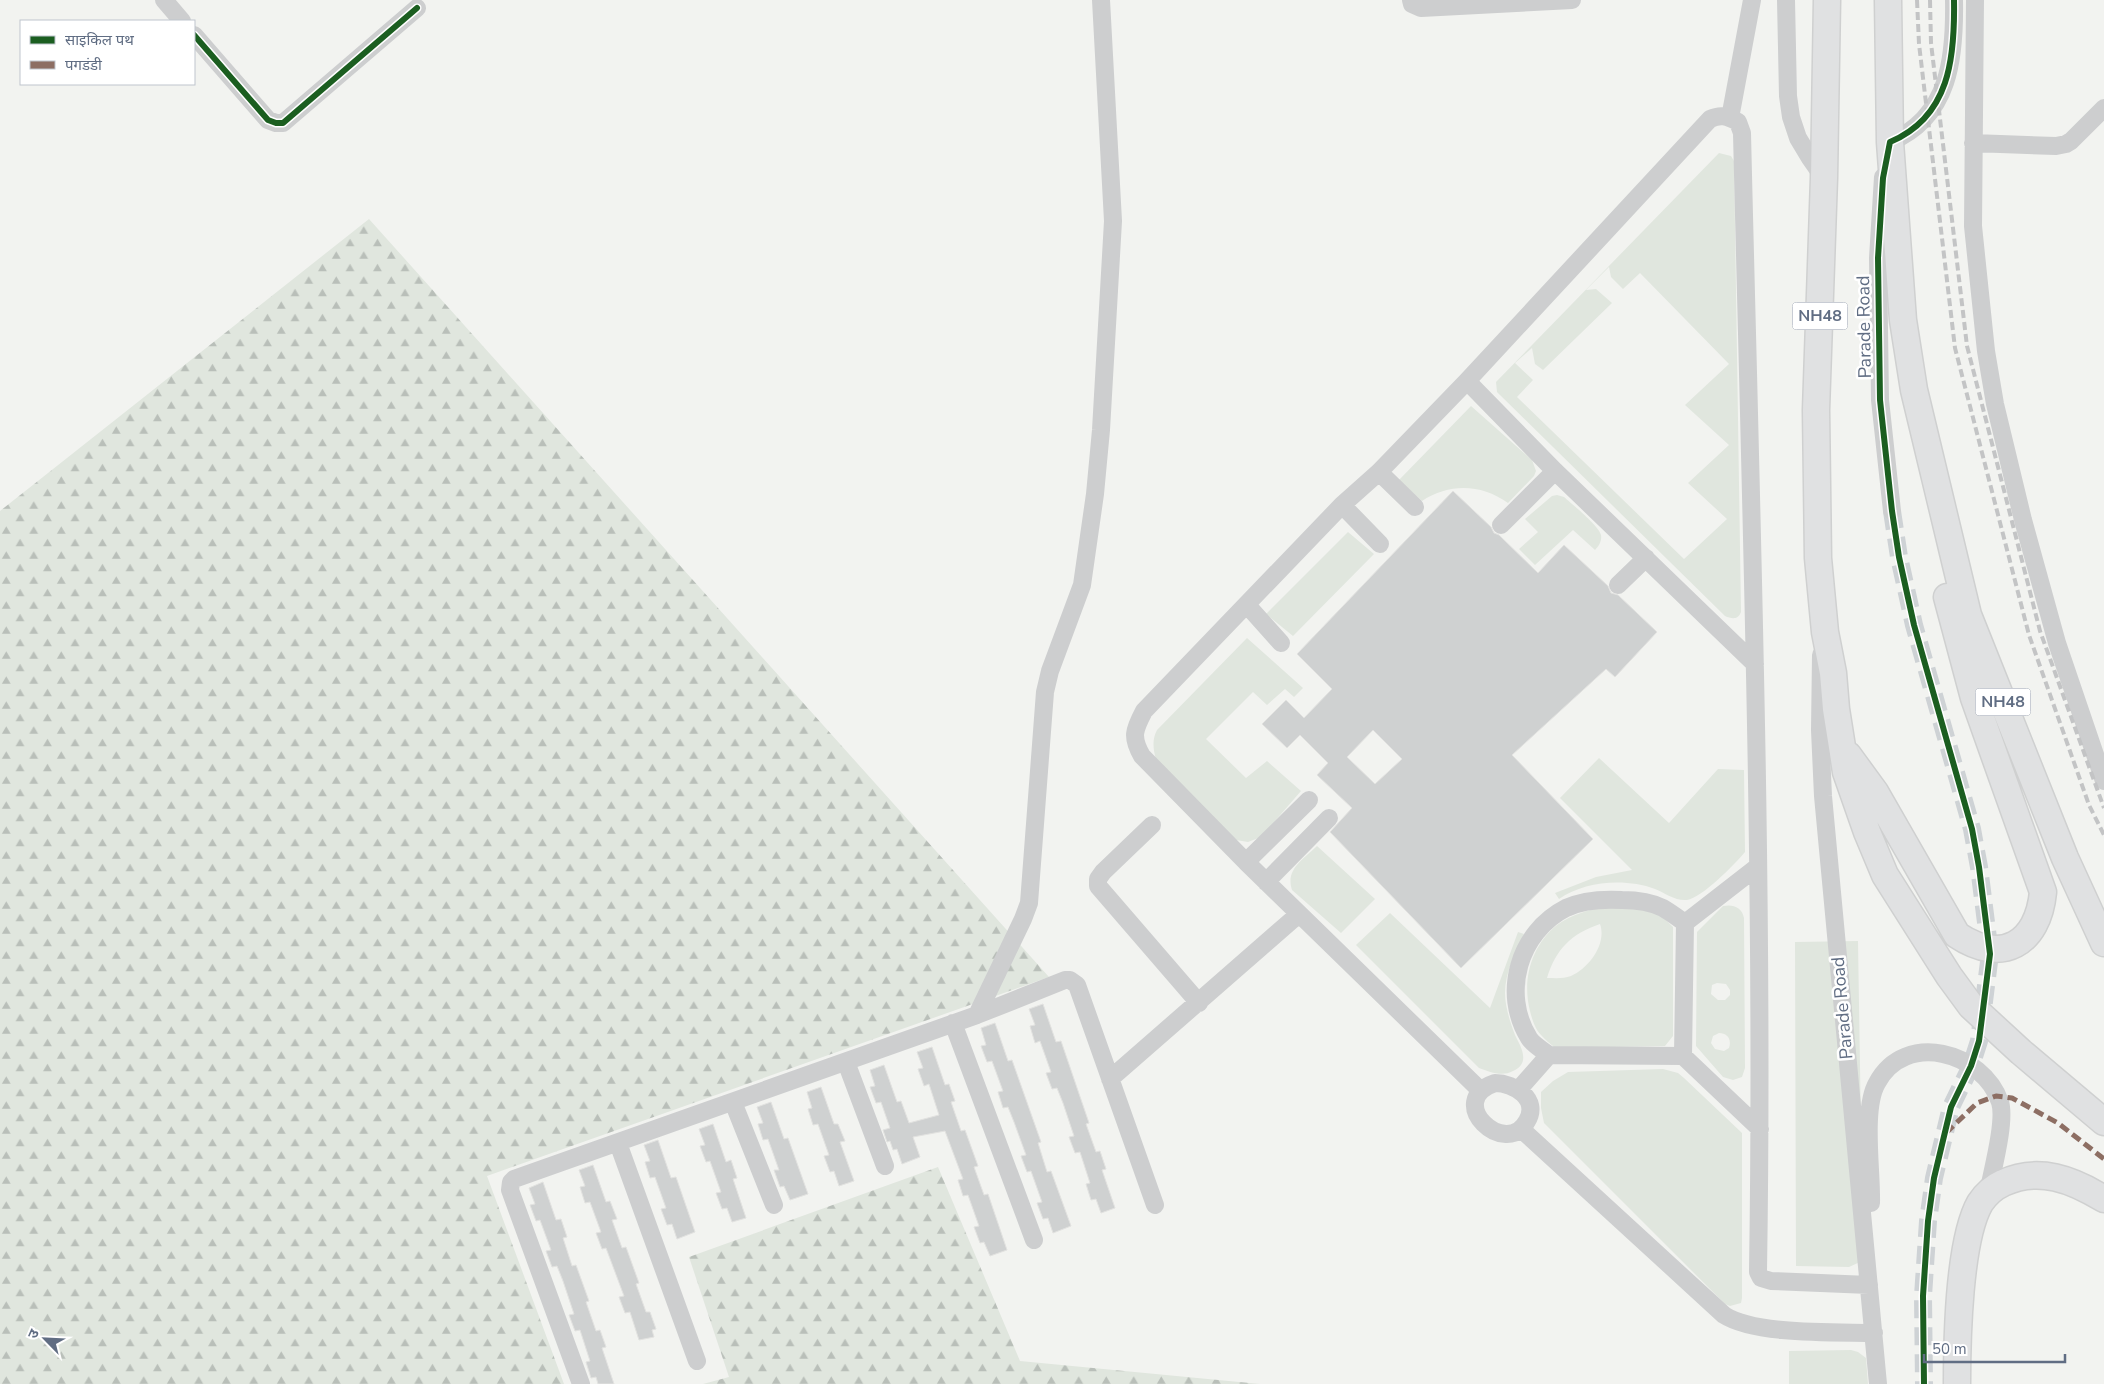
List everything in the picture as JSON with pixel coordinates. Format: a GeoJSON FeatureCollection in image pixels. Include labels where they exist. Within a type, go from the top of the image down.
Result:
{"type":"FeatureCollection","features":[{"type":"Feature","properties":{"kind":"highway","name":"NH48"},"geometry":{"type":"LineString","coordinates":[[1827,0],[1816,466],[1818,558],[1825,632],[1833,674],[1846,772],[1885,875],[1949,976],[1971,1006],[2021,1052],[2104,1122]]}},
{"type":"Feature","properties":{"kind":"highway","name":"NH48"},"geometry":{"type":"LineString","coordinates":[[1888,0],[1890,142],[1903,320],[1914,390],[1968,615],[2065,858],[2104,943]]}},
{"type":"Feature","properties":{"kind":"highway"},"geometry":{"type":"LineString","coordinates":[[1841,745],[1879,799],[1957,935],[1969,943],[1995,949],[2006,948],[2020,941],[2031,932],[2041,909],[2043,892],[1977,706],[1956,635],[1939,544],[1935,479]]}},
{"type":"Feature","properties":{"kind":"highway"},"geometry":{"type":"LineString","coordinates":[[1957,1384],[1959,1324],[1967,1247],[1975,1214],[1988,1192],[2011,1179],[2024,1175],[2039,1175],[2070,1180],[2104,1199]]}},
{"type":"Feature","properties":{"kind":"street"},"geometry":{"type":"LineString","coordinates":[[164,0],[181,20]]}},
{"type":"Feature","properties":{"kind":"street"},"geometry":{"type":"LineString","coordinates":[[977,1015],[1029,903],[1045,692],[1050,671],[1082,585],[1095,494],[1101,430],[1112,221],[1101,0]]}},
{"type":"Feature","properties":{"kind":"street"},"geometry":{"type":"LineString","coordinates":[[1411,0],[1412,4],[1421,8],[1572,0]]}},
{"type":"Feature","properties":{"kind":"street"},"geometry":{"type":"LineString","coordinates":[[1730,118],[1752,0]]}},
{"type":"Feature","properties":{"kind":"street"},"geometry":{"type":"LineString","coordinates":[[1786,0],[1788,96],[1791,117],[1798,138],[1824,178]]}},
{"type":"Feature","properties":{"kind":"street"},"geometry":{"type":"LineString","coordinates":[[1890,142],[1906,136],[1922,121],[1942,94],[1948,79],[1950,64],[1954,0]]}},
{"type":"Feature","properties":{"kind":"street"},"geometry":{"type":"LineString","coordinates":[[1975,0],[1974,235],[1986,351],[1995,404],[2023,520],[2057,643],[2104,781]]}},
{"type":"Feature","properties":{"kind":"street"},"geometry":{"type":"LineString","coordinates":[[195,36],[268,120],[276,123],[283,122],[417,8]]}},
{"type":"Feature","properties":{"kind":"street"},"geometry":{"type":"LineString","coordinates":[[1973,143],[2056,146],[2066,144],[2104,108]]}},
{"type":"Feature","properties":{"kind":"street"},"geometry":{"type":"LineString","coordinates":[[1481,1091],[1266,882],[1142,756],[1135,743],[1135,728],[1144,711],[1342,505],[1379,472],[1468,381],[1710,119],[1719,115],[1738,122],[1742,133],[1755,664],[1760,1129],[1758,1272],[1765,1281],[1869,1285]]}},
{"type":"Feature","properties":{"kind":"street","name":"Parade Road"},"geometry":{"type":"LineString","coordinates":[[1890,142],[1883,178],[1878,268],[1880,400],[1892,511]]}},
{"type":"Feature","properties":{"kind":"street"},"geometry":{"type":"LineString","coordinates":[[1468,381],[1555,470],[1755,664]]}},
{"type":"Feature","properties":{"kind":"street"},"geometry":{"type":"LineString","coordinates":[[1501,525],[1555,470]]}},
{"type":"Feature","properties":{"kind":"street"},"geometry":{"type":"LineString","coordinates":[[1379,472],[1415,507]]}},
{"type":"Feature","properties":{"kind":"street"},"geometry":{"type":"LineString","coordinates":[[1342,505],[1380,544]]}},
{"type":"Feature","properties":{"kind":"street"},"geometry":{"type":"LineString","coordinates":[[1618,585],[1646,558]]}},
{"type":"Feature","properties":{"kind":"street"},"geometry":{"type":"LineString","coordinates":[[1247,605],[1280,643]]}},
{"type":"Feature","properties":{"kind":"street","name":"Parade Road"},"geometry":{"type":"LineString","coordinates":[[1825,632],[1821,658],[1820,703],[1823,796],[1878,1384]]}},
{"type":"Feature","properties":{"kind":"street"},"geometry":{"type":"LineString","coordinates":[[1246,862],[1309,800]]}},
{"type":"Feature","properties":{"kind":"street"},"geometry":{"type":"LineString","coordinates":[[1266,882],[1328,818]]}},
{"type":"Feature","properties":{"kind":"street"},"geometry":{"type":"LineString","coordinates":[[1152,825],[1102,872],[1098,879],[1098,886],[1199,1003]]}},
{"type":"Feature","properties":{"kind":"street"},"geometry":{"type":"LineString","coordinates":[[1685,923],[1757,867]]}},
{"type":"Feature","properties":{"kind":"street"},"geometry":{"type":"LineString","coordinates":[[1685,923],[1662,907],[1636,900],[1600,899],[1567,908],[1540,927],[1522,954],[1515,985],[1520,1018],[1530,1040],[1549,1055],[1684,1056],[1760,1129]]}},
{"type":"Feature","properties":{"kind":"street"},"geometry":{"type":"LineString","coordinates":[[1110,1079],[1299,914]]}},
{"type":"Feature","properties":{"kind":"street"},"geometry":{"type":"LineString","coordinates":[[1684,1056],[1685,923]]}},
{"type":"Feature","properties":{"kind":"street"},"geometry":{"type":"LineString","coordinates":[[581,1384],[509,1186],[514,1179],[977,1015],[1064,980],[1074,982],[1155,1205]]}},
{"type":"Feature","properties":{"kind":"street"},"geometry":{"type":"LineString","coordinates":[[953,1023],[1034,1240]]}},
{"type":"Feature","properties":{"kind":"street"},"geometry":{"type":"LineString","coordinates":[[1867,1261],[1871,1193],[1871,1100],[1876,1084],[1896,1062],[1913,1053],[1928,1050],[1944,1053],[1972,1067],[1990,1085],[2000,1104],[2001,1115],[1988,1192]]}},
{"type":"Feature","properties":{"kind":"street"},"geometry":{"type":"LineString","coordinates":[[1519,1089],[1549,1055]]}},
{"type":"Feature","properties":{"kind":"street"},"geometry":{"type":"LineString","coordinates":[[846,1062],[884,1166]]}},
{"type":"Feature","properties":{"kind":"street"},"geometry":{"type":"LineString","coordinates":[[1495,1083],[1512,1085],[1519,1089],[1529,1102],[1530,1109],[1530,1117],[1522,1129],[1514,1133],[1505,1134],[1487,1128],[1476,1114],[1477,1098],[1481,1091],[1495,1083]]}},
{"type":"Feature","properties":{"kind":"street"},"geometry":{"type":"LineString","coordinates":[[734,1102],[774,1206]]}},
{"type":"Feature","properties":{"kind":"street"},"geometry":{"type":"LineString","coordinates":[[1522,1129],[1724,1314],[1734,1321],[1796,1331],[1874,1333]]}},
{"type":"Feature","properties":{"kind":"street"},"geometry":{"type":"LineString","coordinates":[[618,1143],[697,1361]]}},
{"type":"Feature","properties":{"kind":"green space"},"geometry":{"type":"Polygon","coordinates":[[[1719,153],[1731,156],[1734,161],[1741,612],[1738,616],[1732,618],[1725,616],[1497,392],[1496,382],[1719,153]],[[1609,267],[1586,290],[1596,289],[1612,303],[1543,370],[1535,364],[1532,348],[1515,363],[1533,380],[1517,397],[1684,559],[1727,519],[1688,483],[1729,445],[1685,405],[1729,364],[1640,273],[1623,289],[1611,277],[1609,267]]]}},
{"type":"Feature","properties":{"kind":"green space"},"geometry":{"type":"Polygon","coordinates":[[[369,219],[1049,977],[487,1176],[564,1384],[0,1384],[0,511],[369,219]]]}},
{"type":"Feature","properties":{"kind":"green space"},"geometry":{"type":"Polygon","coordinates":[[[1471,406],[1532,460],[1536,471],[1534,476],[1508,503],[1487,492],[1465,488],[1443,491],[1422,501],[1399,480],[1471,406]]]}},
{"type":"Feature","properties":{"kind":"green space"},"geometry":{"type":"Polygon","coordinates":[[[1552,496],[1564,497],[1591,521],[1601,535],[1601,541],[1595,550],[1573,530],[1535,565],[1519,549],[1538,532],[1525,519],[1552,496]]]}},
{"type":"Feature","properties":{"kind":"green space"},"geometry":{"type":"Polygon","coordinates":[[[1348,532],[1374,554],[1293,636],[1266,614],[1348,532]]]}},
{"type":"Feature","properties":{"kind":"green space"},"geometry":{"type":"Polygon","coordinates":[[[1247,638],[1303,688],[1294,697],[1285,689],[1267,705],[1253,692],[1206,739],[1246,778],[1267,761],[1301,791],[1261,837],[1248,842],[1236,840],[1156,759],[1154,752],[1154,737],[1157,730],[1247,638]]]}},
{"type":"Feature","properties":{"kind":"green space"},"geometry":{"type":"Polygon","coordinates":[[[1599,758],[1669,823],[1718,769],[1744,770],[1745,852],[1709,887],[1687,900],[1674,898],[1655,889],[1631,883],[1593,885],[1581,888],[1559,899],[1555,893],[1596,877],[1632,870],[1560,798],[1599,758]]]}},
{"type":"Feature","properties":{"kind":"green space"},"geometry":{"type":"Polygon","coordinates":[[[1317,846],[1375,899],[1341,933],[1292,890],[1291,876],[1293,870],[1317,846]]]}},
{"type":"Feature","properties":{"kind":"green space"},"geometry":{"type":"Polygon","coordinates":[[[1730,905],[1736,907],[1743,914],[1745,1068],[1742,1077],[1733,1080],[1723,1077],[1696,1046],[1697,932],[1723,906],[1730,905]],[[1717,983],[1712,985],[1711,994],[1718,1000],[1725,1000],[1730,995],[1730,990],[1726,984],[1717,983]],[[1719,1033],[1713,1036],[1711,1043],[1715,1049],[1724,1051],[1729,1048],[1729,1039],[1726,1035],[1719,1033]]]}},
{"type":"Feature","properties":{"kind":"green space"},"geometry":{"type":"Polygon","coordinates":[[[1607,906],[1644,909],[1662,916],[1673,927],[1673,1036],[1665,1046],[1555,1048],[1535,1027],[1530,1011],[1527,987],[1528,976],[1535,953],[1548,933],[1563,921],[1575,915],[1607,906]],[[1600,924],[1573,938],[1560,951],[1547,978],[1568,977],[1584,967],[1599,947],[1602,932],[1600,924]]]}},
{"type":"Feature","properties":{"kind":"green space"},"geometry":{"type":"Polygon","coordinates":[[[1390,913],[1490,1008],[1518,932],[1524,934],[1514,955],[1505,985],[1506,1003],[1510,1019],[1523,1054],[1522,1064],[1518,1068],[1509,1073],[1500,1074],[1479,1068],[1356,945],[1390,913]]]}},
{"type":"Feature","properties":{"kind":"green space"},"geometry":{"type":"Polygon","coordinates":[[[1858,941],[1863,1253],[1860,1262],[1849,1267],[1796,1266],[1795,942],[1858,941]]]}},
{"type":"Feature","properties":{"kind":"green space"},"geometry":{"type":"Polygon","coordinates":[[[1663,1069],[1678,1073],[1742,1133],[1741,1303],[1730,1306],[1725,1304],[1544,1123],[1541,1108],[1541,1092],[1553,1081],[1568,1072],[1663,1069]]]}},
{"type":"Feature","properties":{"kind":"green space"},"geometry":{"type":"Polygon","coordinates":[[[938,1167],[1020,1361],[1260,1384],[703,1384],[729,1377],[689,1257],[938,1167]]]}},
{"type":"Feature","properties":{"kind":"green space"},"geometry":{"type":"Polygon","coordinates":[[[1851,1350],[1858,1352],[1866,1358],[1868,1384],[1789,1384],[1789,1351],[1851,1350]]]}},
{"type":"Feature","properties":{"kind":"building"},"geometry":{"type":"Polygon","coordinates":[[[1453,491],[1491,527],[1494,533],[1499,535],[1538,573],[1564,545],[1608,586],[1611,593],[1618,595],[1657,632],[1615,677],[1606,669],[1512,755],[1593,839],[1461,968],[1330,832],[1352,808],[1317,775],[1328,763],[1300,735],[1287,748],[1262,724],[1286,700],[1304,718],[1332,689],[1297,654],[1453,491]],[[1373,730],[1347,757],[1375,784],[1402,759],[1373,730]]]}},
{"type":"Feature","properties":{"kind":"building"},"geometry":{"type":"Polygon","coordinates":[[[1043,1004],[1056,1042],[1061,1041],[1089,1123],[1086,1124],[1096,1152],[1100,1151],[1106,1169],[1102,1170],[1115,1208],[1101,1213],[1096,1199],[1091,1200],[1086,1184],[1090,1183],[1080,1152],[1075,1153],[1069,1137],[1074,1136],[1063,1103],[1057,1088],[1052,1089],[1046,1073],[1051,1072],[1040,1041],[1035,1043],[1030,1026],[1035,1025],[1029,1009],[1043,1004]]]}},
{"type":"Feature","properties":{"kind":"building"},"geometry":{"type":"Polygon","coordinates":[[[995,1023],[1008,1061],[1012,1060],[1041,1142],[1038,1143],[1047,1172],[1051,1171],[1071,1226],[1053,1233],[1048,1218],[1043,1219],[1037,1203],[1042,1202],[1031,1171],[1027,1172],[1021,1156],[1026,1155],[1008,1107],[1003,1108],[998,1092],[1003,1091],[992,1061],[987,1062],[981,1046],[986,1045],[981,1028],[995,1023]]]}},
{"type":"Feature","properties":{"kind":"building"},"geometry":{"type":"Polygon","coordinates":[[[932,1047],[945,1085],[949,1084],[955,1101],[951,1102],[961,1131],[965,1130],[978,1166],[974,1167],[984,1195],[988,1194],[1007,1250],[990,1256],[984,1242],[980,1243],[974,1227],[979,1226],[968,1195],[963,1196],[958,1180],[963,1179],[945,1131],[913,1137],[920,1157],[902,1164],[897,1149],[893,1150],[890,1141],[887,1142],[883,1130],[890,1128],[881,1102],[876,1103],[870,1087],[875,1086],[870,1070],[884,1065],[897,1102],[901,1101],[909,1123],[939,1115],[929,1084],[924,1086],[918,1069],[923,1068],[917,1052],[932,1047]]]}},
{"type":"Feature","properties":{"kind":"building"},"geometry":{"type":"Polygon","coordinates":[[[821,1087],[834,1124],[838,1124],[845,1141],[840,1142],[854,1181],[839,1186],[834,1171],[830,1172],[824,1156],[829,1155],[818,1124],[813,1125],[808,1109],[812,1108],[807,1092],[821,1087]]]}},
{"type":"Feature","properties":{"kind":"building"},"geometry":{"type":"Polygon","coordinates":[[[771,1102],[784,1139],[788,1138],[808,1194],[790,1200],[784,1186],[780,1187],[774,1170],[779,1170],[768,1139],[763,1140],[758,1124],[763,1123],[757,1107],[771,1102]]]}},
{"type":"Feature","properties":{"kind":"building"},"geometry":{"type":"Polygon","coordinates":[[[713,1124],[726,1162],[731,1160],[737,1178],[733,1179],[746,1218],[732,1222],[727,1208],[722,1209],[716,1193],[721,1192],[710,1161],[706,1162],[700,1146],[705,1145],[699,1129],[713,1124]]]}},
{"type":"Feature","properties":{"kind":"building"},"geometry":{"type":"Polygon","coordinates":[[[658,1140],[671,1178],[676,1177],[695,1232],[677,1239],[672,1224],[667,1225],[661,1209],[666,1208],[655,1177],[650,1178],[645,1162],[650,1161],[644,1145],[658,1140]]]}},
{"type":"Feature","properties":{"kind":"building"},"geometry":{"type":"Polygon","coordinates":[[[593,1165],[606,1202],[610,1201],[617,1219],[612,1220],[622,1248],[626,1247],[639,1283],[636,1284],[646,1312],[650,1312],[656,1329],[652,1330],[654,1337],[639,1340],[630,1312],[625,1313],[619,1297],[624,1296],[606,1248],[602,1249],[596,1233],[601,1232],[590,1202],[585,1203],[580,1187],[585,1186],[579,1170],[593,1165]]]}},
{"type":"Feature","properties":{"kind":"building"},"geometry":{"type":"Polygon","coordinates":[[[543,1182],[556,1220],[561,1219],[567,1237],[563,1238],[572,1266],[576,1265],[589,1301],[586,1302],[596,1331],[600,1330],[606,1347],[602,1348],[614,1384],[598,1384],[596,1377],[591,1378],[586,1362],[590,1361],[580,1330],[575,1331],[569,1315],[574,1314],[563,1281],[557,1266],[552,1267],[546,1251],[551,1250],[540,1220],[536,1221],[530,1205],[535,1204],[529,1188],[543,1182]]]}},
{"type":"Feature","properties":{"kind":"tunnel"},"geometry":{"type":"LineString","coordinates":[[1892,511],[1899,557],[1914,625],[1972,829],[1979,867],[1990,954],[1979,1041],[1971,1066],[1951,1107],[1934,1178],[1928,1221],[1923,1296],[1924,1384]]}},
{"type":"Feature","properties":{"kind":"railway"},"geometry":{"type":"LineString","coordinates":[[1917,0],[1919,44],[1955,348],[2029,635],[2089,805],[2104,835]]}},
{"type":"Feature","properties":{"kind":"railway"},"geometry":{"type":"LineString","coordinates":[[1930,0],[1931,43],[1967,346],[2040,631],[2104,808]]}},
{"type":"Feature","properties":{"kind":"marked path"},"geometry":{"type":"LineString","coordinates":[[1946,1133],[1977,1103],[1996,1096],[2012,1098],[2058,1123],[2104,1159]]}},
{"type":"Feature","properties":{"kind":"cycle path"},"geometry":{"type":"LineString","coordinates":[[1924,1384],[1923,1296],[1928,1221],[1934,1178],[1951,1107],[1971,1066],[1979,1041],[1990,954],[1979,867],[1972,829],[1914,625],[1899,557],[1880,400],[1878,258],[1883,178],[1890,142],[1910,131],[1925,117],[1937,101],[1945,83],[1950,63],[1953,43],[1954,0]]}},
{"type":"Feature","properties":{"kind":"cycle path"},"geometry":{"type":"LineString","coordinates":[[195,36],[268,120],[283,123],[417,8]]}}]}
